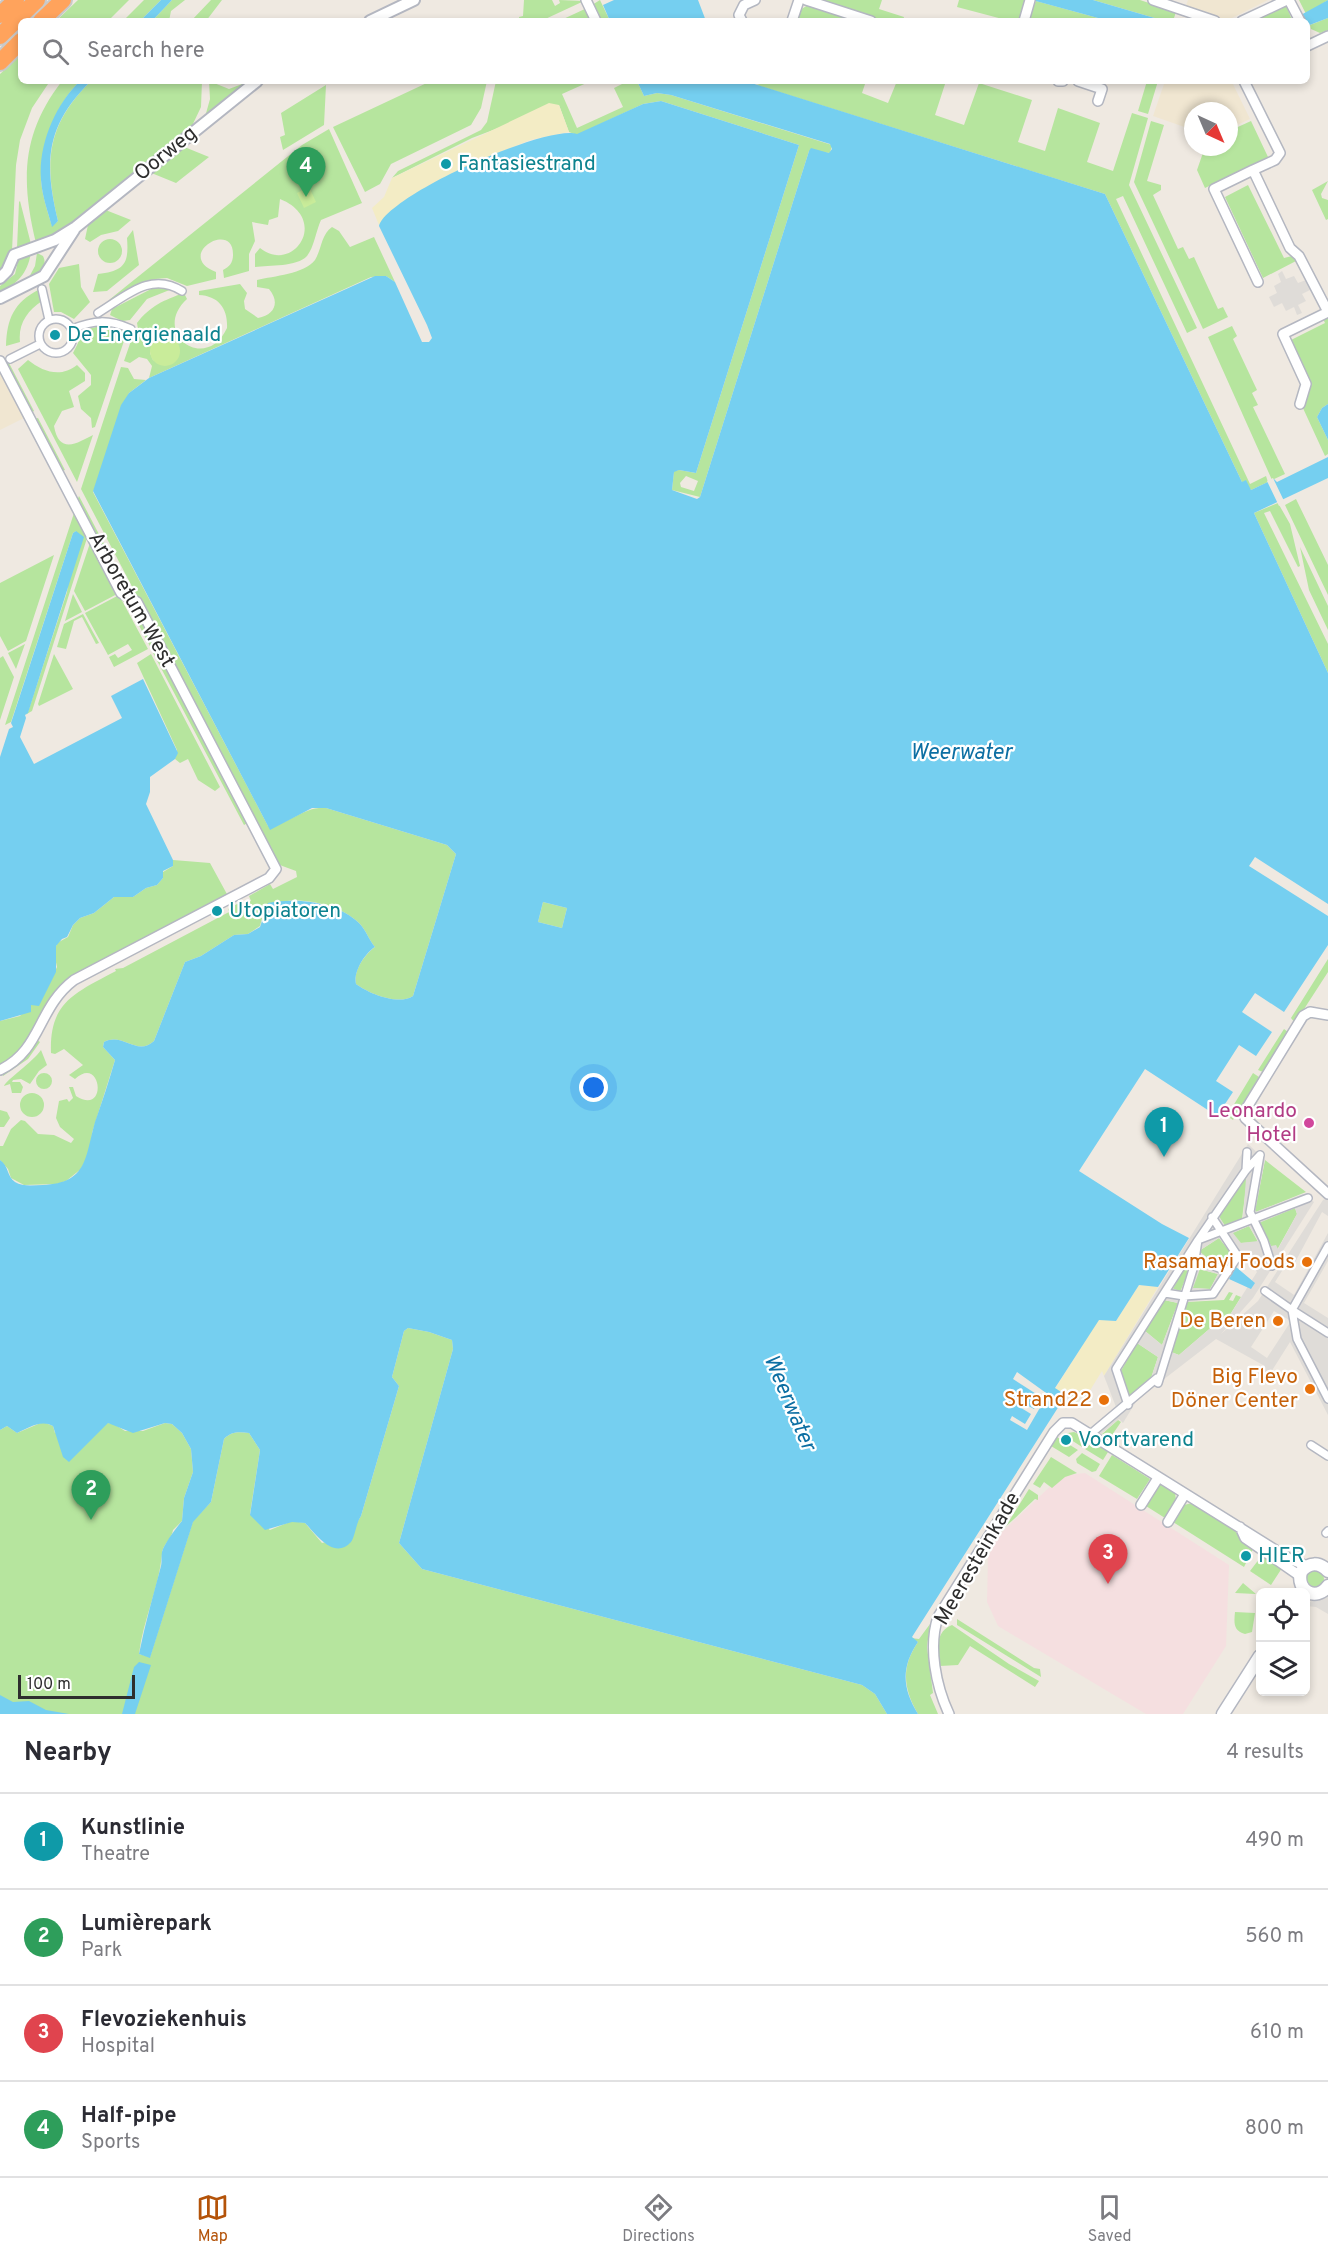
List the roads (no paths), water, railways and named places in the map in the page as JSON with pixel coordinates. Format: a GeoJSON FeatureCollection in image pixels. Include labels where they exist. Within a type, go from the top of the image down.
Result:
{"type":"FeatureCollection","features":[{"type":"Feature","properties":{"kind":"highway"},"geometry":{"type":"LineString","coordinates":[[0,15],[16,0]]}},
{"type":"Feature","properties":{"kind":"highway"},"geometry":{"type":"LineString","coordinates":[[18,18],[37,0]]}},
{"type":"Feature","properties":{"kind":"highway"},"geometry":{"type":"LineString","coordinates":[[44,18],[63,0]]}},
{"type":"Feature","properties":{"kind":"highway"},"geometry":{"type":"LineString","coordinates":[[0,36],[18,18]]}},
{"type":"Feature","properties":{"kind":"highway"},"geometry":{"type":"LineString","coordinates":[[0,62],[18,44]]}},
{"type":"Feature","properties":{"kind":"main road"},"geometry":{"type":"LineString","coordinates":[[1311,1579],[1321,1593],[1328,1586]]}},
{"type":"Feature","properties":{"kind":"main road"},"geometry":{"type":"LineString","coordinates":[[1223,1714],[1256,1662]]}},
{"type":"Feature","properties":{"kind":"main road"},"geometry":{"type":"LineString","coordinates":[[1233,1714],[1256,1677]]}},
{"type":"Feature","properties":{"kind":"street"},"geometry":{"type":"LineString","coordinates":[[376,18],[414,0]]}},
{"type":"Feature","properties":{"kind":"street"},"geometry":{"type":"LineString","coordinates":[[740,18],[739,15],[744,5],[755,0]]}},
{"type":"Feature","properties":{"kind":"street"},"geometry":{"type":"LineString","coordinates":[[793,18],[799,0]]}},
{"type":"Feature","properties":{"kind":"street"},"geometry":{"type":"LineString","coordinates":[[806,0],[862,18]]}},
{"type":"Feature","properties":{"kind":"street"},"geometry":{"type":"LineString","coordinates":[[1025,18],[1030,0]]}},
{"type":"Feature","properties":{"kind":"street"},"geometry":{"type":"LineString","coordinates":[[1153,0],[1206,18]]}},
{"type":"Feature","properties":{"kind":"street"},"geometry":{"type":"LineString","coordinates":[[1249,18],[1288,0],[1299,18]]}},
{"type":"Feature","properties":{"kind":"street"},"geometry":{"type":"LineString","coordinates":[[587,2],[595,18]]}},
{"type":"Feature","properties":{"kind":"street"},"geometry":{"type":"LineString","coordinates":[[1310,41],[1328,36]]}},
{"type":"Feature","properties":{"kind":"street","name":"Oorweg"},"geometry":{"type":"LineString","coordinates":[[0,278],[7,271],[14,255],[76,227],[252,84]]}},
{"type":"Feature","properties":{"kind":"street"},"geometry":{"type":"LineString","coordinates":[[1087,84],[1102,89],[1098,101]]}},
{"type":"Feature","properties":{"kind":"street"},"geometry":{"type":"LineString","coordinates":[[1246,84],[1280,153],[1275,160],[1214,189],[1258,282]]}},
{"type":"Feature","properties":{"kind":"street"},"geometry":{"type":"LineString","coordinates":[[1253,170],[1290,248],[1299,256],[1328,312],[1283,334],[1306,384],[1300,404]]}},
{"type":"Feature","properties":{"kind":"street","name":"Oorweg"},"geometry":{"type":"LineString","coordinates":[[0,298],[30,285],[50,269],[76,227]]}},
{"type":"Feature","properties":{"kind":"street"},"geometry":{"type":"LineString","coordinates":[[44,243],[50,255],[50,269]]}},
{"type":"Feature","properties":{"kind":"street"},"geometry":{"type":"LineString","coordinates":[[98,313],[137,289],[155,282],[168,282],[182,291]]}},
{"type":"Feature","properties":{"kind":"street"},"geometry":{"type":"LineString","coordinates":[[42,289],[49,320]]}},
{"type":"Feature","properties":{"kind":"street"},"geometry":{"type":"LineString","coordinates":[[94,305],[102,320]]}},
{"type":"Feature","properties":{"kind":"street"},"geometry":{"type":"LineString","coordinates":[[49,320],[63,320],[72,329],[73,340],[66,350],[50,352],[40,344],[40,330],[49,320]]}},
{"type":"Feature","properties":{"kind":"street"},"geometry":{"type":"LineString","coordinates":[[72,329],[93,320],[102,320],[131,329]]}},
{"type":"Feature","properties":{"kind":"street"},"geometry":{"type":"LineString","coordinates":[[5,360],[40,344]]}},
{"type":"Feature","properties":{"kind":"street","name":"Arboretum West"},"geometry":{"type":"LineString","coordinates":[[0,1070],[15,1061],[28,1049],[52,1001],[74,980],[276,872],[276,866],[137,602],[122,592],[5,360]]}},
{"type":"Feature","properties":{"kind":"street"},"geometry":{"type":"LineString","coordinates":[[1328,1015],[1310,1012],[1303,1016],[1246,1109],[1245,1118],[1328,1194]]}},
{"type":"Feature","properties":{"kind":"street"},"geometry":{"type":"LineString","coordinates":[[1246,1170],[1247,1152]]}},
{"type":"Feature","properties":{"kind":"street"},"geometry":{"type":"LineString","coordinates":[[1127,1405],[1116,1369],[1212,1217],[1246,1170],[1260,1155],[1250,1212],[1264,1241],[1272,1266]]}},
{"type":"Feature","properties":{"kind":"street"},"geometry":{"type":"LineString","coordinates":[[1198,1240],[1308,1198]]}},
{"type":"Feature","properties":{"kind":"street"},"geometry":{"type":"LineString","coordinates":[[1165,1293],[1184,1296],[1214,1294],[1223,1284],[1228,1272],[1239,1258],[1212,1217]]}},
{"type":"Feature","properties":{"kind":"street"},"geometry":{"type":"LineString","coordinates":[[1094,1431],[1157,1380],[1196,1258],[1198,1240]]}},
{"type":"Feature","properties":{"kind":"street"},"geometry":{"type":"LineString","coordinates":[[1328,1246],[1292,1310],[1297,1339],[1328,1400]]}},
{"type":"Feature","properties":{"kind":"street"},"geometry":{"type":"LineString","coordinates":[[1196,1258],[1228,1272]]}},
{"type":"Feature","properties":{"kind":"street"},"geometry":{"type":"LineString","coordinates":[[1265,1291],[1328,1333]]}},
{"type":"Feature","properties":{"kind":"street","name":"Meeresteinkade"},"geometry":{"type":"LineString","coordinates":[[949,1714],[940,1694],[937,1672],[934,1639],[938,1617],[1054,1432],[1063,1423],[1072,1423],[1158,1478]]}},
{"type":"Feature","properties":{"kind":"street"},"geometry":{"type":"LineString","coordinates":[[1311,1445],[1328,1456]]}},
{"type":"Feature","properties":{"kind":"street"},"geometry":{"type":"LineString","coordinates":[[1141,1505],[1158,1478],[1290,1559],[1311,1579]]}},
{"type":"Feature","properties":{"kind":"street"},"geometry":{"type":"LineString","coordinates":[[1168,1522],[1185,1494]]}},
{"type":"Feature","properties":{"kind":"water"},"geometry":{"type":"Polygon","coordinates":[[[161,0],[172,0],[155,18],[143,18],[161,0]]]}},
{"type":"Feature","properties":{"kind":"water"},"geometry":{"type":"Polygon","coordinates":[[[614,0],[698,0],[705,18],[609,18],[603,5],[614,0]]]}},
{"type":"Feature","properties":{"kind":"water"},"geometry":{"type":"Polygon","coordinates":[[[1032,0],[1093,0],[1155,18],[1098,18],[1032,0]]]}},
{"type":"Feature","properties":{"kind":"water"},"geometry":{"type":"Polygon","coordinates":[[[1328,0],[1328,18],[1310,25],[1310,18],[1295,18],[1328,0]]]}},
{"type":"Feature","properties":{"kind":"water"},"geometry":{"type":"Polygon","coordinates":[[[77,84],[88,84],[64,114],[52,146],[51,181],[58,221],[52,227],[42,186],[42,153],[50,126],[77,84]]]}},
{"type":"Feature","properties":{"kind":"water","name":"Weerwater"},"geometry":{"type":"Polygon","coordinates":[[[638,84],[755,84],[1105,194],[1242,482],[1246,480],[1251,490],[1274,479],[1277,482],[1328,457],[1328,478],[1254,513],[1328,673],[1328,945],[1284,1012],[1255,993],[1242,1012],[1272,1032],[1256,1056],[1239,1045],[1216,1081],[1233,1092],[1217,1116],[1145,1069],[1079,1171],[1162,1224],[1189,1238],[1158,1287],[1139,1285],[1116,1321],[1099,1320],[1055,1388],[1066,1395],[912,1637],[918,1642],[912,1651],[906,1669],[906,1686],[918,1714],[887,1714],[875,1694],[862,1685],[422,1569],[399,1543],[453,1349],[452,1340],[408,1328],[404,1331],[392,1377],[399,1386],[361,1516],[351,1542],[345,1547],[332,1547],[319,1538],[305,1523],[292,1522],[265,1530],[250,1515],[260,1450],[249,1433],[239,1432],[227,1436],[224,1439],[211,1502],[193,1522],[150,1658],[139,1654],[161,1566],[162,1552],[182,1521],[184,1498],[193,1472],[191,1449],[182,1433],[172,1424],[165,1423],[133,1433],[108,1423],[69,1462],[63,1457],[53,1426],[44,1423],[17,1433],[7,1426],[0,1430],[0,1160],[12,1180],[21,1185],[58,1183],[77,1173],[86,1157],[115,1060],[103,1047],[104,1042],[117,1040],[142,1046],[154,1041],[185,962],[201,956],[234,935],[248,934],[260,927],[268,903],[304,901],[328,906],[350,916],[361,926],[375,947],[361,963],[356,974],[356,984],[375,994],[392,999],[407,999],[413,996],[456,854],[447,845],[326,808],[312,808],[270,830],[93,491],[121,405],[129,393],[149,378],[375,276],[386,276],[395,282],[422,342],[429,342],[432,338],[427,325],[379,226],[389,213],[410,197],[438,181],[504,151],[560,134],[577,134],[643,104],[661,101],[799,145],[696,473],[679,470],[674,472],[672,490],[697,499],[700,497],[809,151],[811,148],[829,153],[832,149],[830,144],[671,95],[657,93],[644,96],[638,84]],[[543,902],[538,922],[562,928],[567,908],[543,902]]]}},
{"type":"Feature","properties":{"kind":"water"},"geometry":{"type":"Polygon","coordinates":[[[1328,404],[1328,440],[1317,417],[1322,408],[1328,404]]]}},
{"type":"Feature","properties":{"kind":"water"},"geometry":{"type":"Polygon","coordinates":[[[76,531],[84,537],[28,713],[25,715],[20,737],[34,764],[122,718],[111,696],[143,679],[178,753],[175,759],[150,777],[150,792],[146,804],[173,860],[173,866],[163,871],[163,878],[157,885],[146,888],[133,897],[114,897],[94,913],[80,918],[73,925],[67,937],[56,946],[56,972],[39,1006],[31,1005],[31,1012],[0,1021],[0,757],[9,729],[13,727],[11,723],[73,533],[76,531]]]}},
{"type":"Feature","properties":{"kind":"water"},"geometry":{"type":"Polygon","coordinates":[[[1236,1267],[1255,1283],[1251,1289],[1229,1279],[1236,1267]]]}},
{"type":"Feature","properties":{"kind":"water"},"geometry":{"type":"Polygon","coordinates":[[[139,1662],[151,1665],[135,1714],[122,1714],[134,1667],[139,1662]]]}},
{"type":"Feature","properties":{"kind":"water"},"geometry":{"type":"Polygon","coordinates":[[[0,1695],[13,1702],[29,1701],[46,1710],[69,1714],[0,1714],[0,1695]]]}},
{"type":"Feature","properties":{"kind":"place","name":"Fantasiestrand"},"geometry":{"type":"Point","coordinates":[446,164]}},
{"type":"Feature","properties":{"kind":"place","name":"Half-pipe"},"geometry":{"type":"Point","coordinates":[306,197]}},
{"type":"Feature","properties":{"kind":"place","name":"De Energienaald"},"geometry":{"type":"Point","coordinates":[55,335]}},
{"type":"Feature","properties":{"kind":"place","name":"Utopiatoren"},"geometry":{"type":"Point","coordinates":[217,911]}},
{"type":"Feature","properties":{"kind":"place","name":"Leonardo Hotel"},"geometry":{"type":"Point","coordinates":[1309,1123]}},
{"type":"Feature","properties":{"kind":"place","name":"Kunstlinie"},"geometry":{"type":"Point","coordinates":[1164,1157]}},
{"type":"Feature","properties":{"kind":"place","name":"Rasamayi Foods"},"geometry":{"type":"Point","coordinates":[1307,1262]}},
{"type":"Feature","properties":{"kind":"place","name":"De Beren"},"geometry":{"type":"Point","coordinates":[1278,1321]}},
{"type":"Feature","properties":{"kind":"place","name":"Big Flevo Döner Center"},"geometry":{"type":"Point","coordinates":[1310,1389]}},
{"type":"Feature","properties":{"kind":"place","name":"Strand22"},"geometry":{"type":"Point","coordinates":[1104,1400]}},
{"type":"Feature","properties":{"kind":"place","name":"Voortvarend"},"geometry":{"type":"Point","coordinates":[1066,1440]}},
{"type":"Feature","properties":{"kind":"place","name":"Lumièrepark"},"geometry":{"type":"Point","coordinates":[91,1520]}},
{"type":"Feature","properties":{"kind":"place","name":"HIER"},"geometry":{"type":"Point","coordinates":[1246,1556]}},
{"type":"Feature","properties":{"kind":"place","name":"Flevoziekenhuis"},"geometry":{"type":"Point","coordinates":[1108,1584]}}]}
